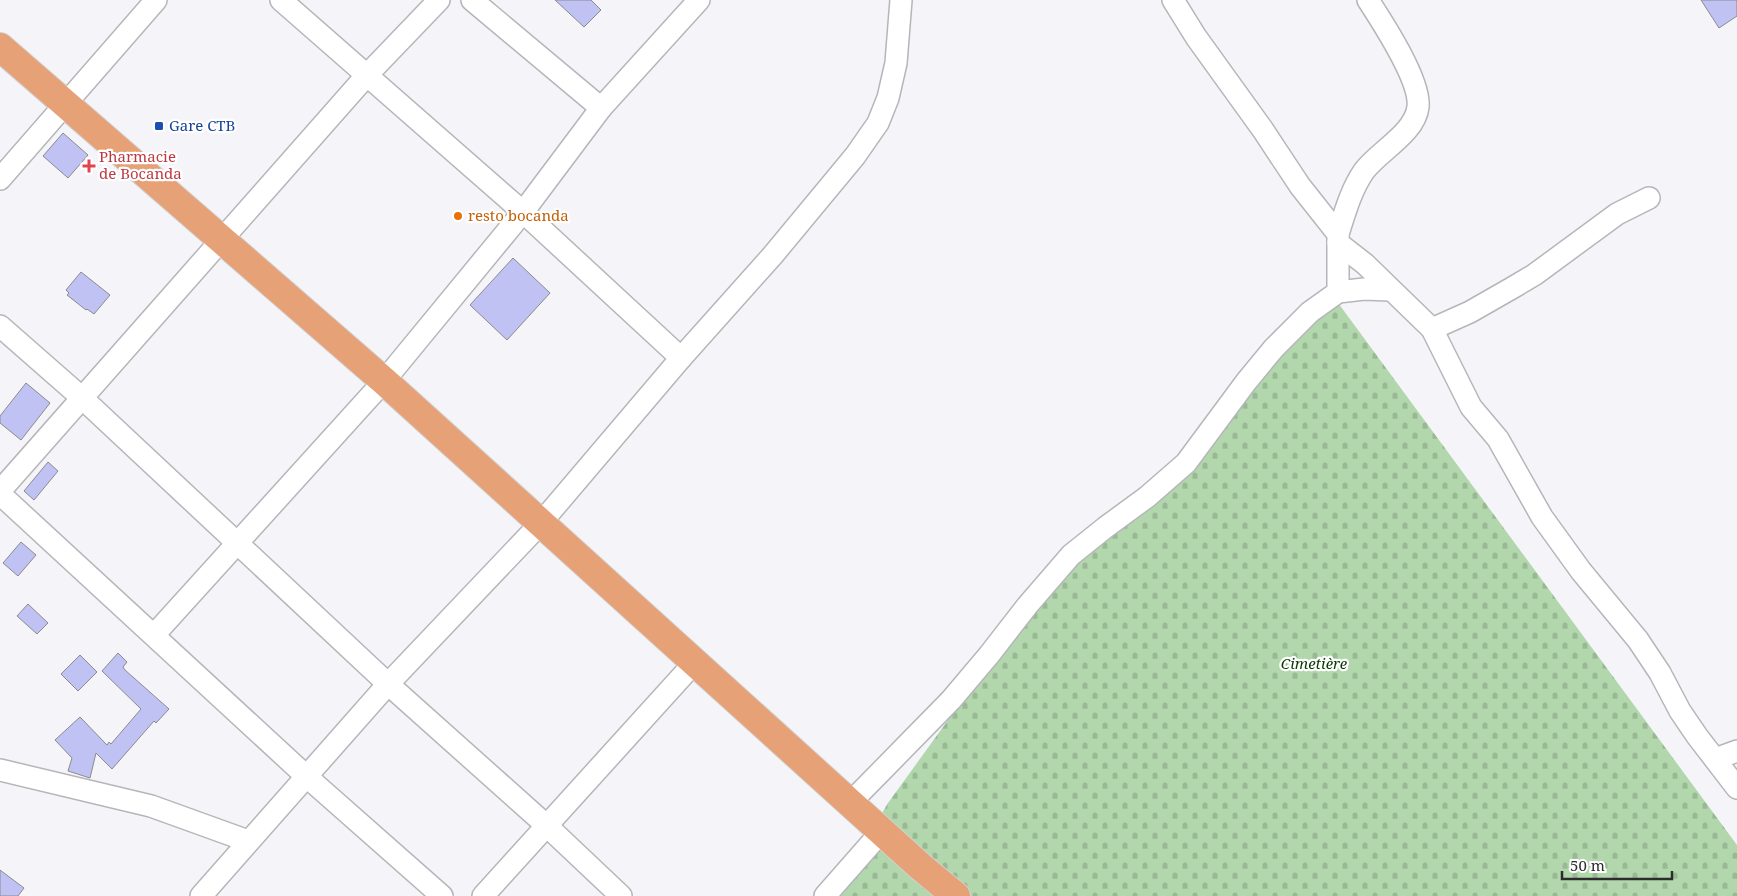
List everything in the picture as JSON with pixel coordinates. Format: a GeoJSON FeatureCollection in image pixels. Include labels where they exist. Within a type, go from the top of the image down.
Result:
{"type":"FeatureCollection","features":[{"type":"Feature","properties":{"kind":"main road"},"geometry":{"type":"LineString","coordinates":[[0,47],[384,381],[540,524],[921,867],[956,896]]}},
{"type":"Feature","properties":{"kind":"street"},"geometry":{"type":"LineString","coordinates":[[0,179],[156,0]]}},
{"type":"Feature","properties":{"kind":"street"},"geometry":{"type":"LineString","coordinates":[[281,0],[523,212],[681,358]]}},
{"type":"Feature","properties":{"kind":"street"},"geometry":{"type":"LineString","coordinates":[[439,0],[367,75],[81,397],[0,493],[306,776],[442,896]]}},
{"type":"Feature","properties":{"kind":"street"},"geometry":{"type":"LineString","coordinates":[[472,0],[601,108]]}},
{"type":"Feature","properties":{"kind":"street"},"geometry":{"type":"LineString","coordinates":[[154,635],[236,542],[384,381],[523,212],[601,108],[699,0]]}},
{"type":"Feature","properties":{"kind":"street"},"geometry":{"type":"LineString","coordinates":[[201,896],[248,840],[388,684],[540,524],[681,358],[773,255],[855,156],[878,123],[888,98],[896,63],[901,0]]}},
{"type":"Feature","properties":{"kind":"street"},"geometry":{"type":"LineString","coordinates":[[1173,0],[1196,37],[1338,239],[1432,329],[1471,407],[1498,439],[1542,518],[1581,571],[1638,640],[1660,673],[1680,711],[1737,788]]}},
{"type":"Feature","properties":{"kind":"street"},"geometry":{"type":"LineString","coordinates":[[1338,292],[1338,239],[1354,188],[1363,172],[1376,157],[1406,130],[1416,115],[1418,108],[1417,92],[1413,81],[1368,0]]}},
{"type":"Feature","properties":{"kind":"street"},"geometry":{"type":"LineString","coordinates":[[1432,329],[1470,312],[1534,275],[1616,214],[1650,198]]}},
{"type":"Feature","properties":{"kind":"street"},"geometry":{"type":"LineString","coordinates":[[850,803],[950,700],[1071,555],[1181,468],[1274,348],[1310,312],[1338,292],[1364,289],[1390,290]]}},
{"type":"Feature","properties":{"kind":"street"},"geometry":{"type":"LineString","coordinates":[[0,326],[81,397],[388,684],[547,826],[621,896]]}},
{"type":"Feature","properties":{"kind":"street"},"geometry":{"type":"LineString","coordinates":[[483,896],[695,662]]}},
{"type":"Feature","properties":{"kind":"street"},"geometry":{"type":"LineString","coordinates":[[1715,760],[1737,751]]}},
{"type":"Feature","properties":{"kind":"street"},"geometry":{"type":"LineString","coordinates":[[0,770],[151,806],[248,840]]}},
{"type":"Feature","properties":{"kind":"street"},"geometry":{"type":"LineString","coordinates":[[826,896],[882,831]]}},
{"type":"Feature","properties":{"kind":"green space","name":"Cimetière"},"geometry":{"type":"Polygon","coordinates":[[[1333,296],[1737,845],[1737,896],[833,896],[888,803],[1040,593],[1206,433],[1333,296]]]}},
{"type":"Feature","properties":{"kind":"building"},"geometry":{"type":"Polygon","coordinates":[[[555,0],[591,0],[601,10],[584,27],[555,0]]]}},
{"type":"Feature","properties":{"kind":"building"},"geometry":{"type":"Polygon","coordinates":[[[1701,0],[1737,0],[1737,16],[1719,28],[1701,0]]]}},
{"type":"Feature","properties":{"kind":"building"},"geometry":{"type":"Polygon","coordinates":[[[63,133],[88,155],[68,178],[43,156],[63,133]]]}},
{"type":"Feature","properties":{"kind":"building"},"geometry":{"type":"Polygon","coordinates":[[[513,258],[550,293],[507,340],[470,305],[513,258]]]}},
{"type":"Feature","properties":{"kind":"building"},"geometry":{"type":"Polygon","coordinates":[[[81,272],[110,295],[94,314],[67,295],[69,293],[66,290],[81,272]]]}},
{"type":"Feature","properties":{"kind":"building"},"geometry":{"type":"Polygon","coordinates":[[[26,383],[50,403],[21,440],[0,423],[0,416],[26,383]]]}},
{"type":"Feature","properties":{"kind":"building"},"geometry":{"type":"Polygon","coordinates":[[[48,462],[58,471],[34,500],[24,491],[48,462]]]}},
{"type":"Feature","properties":{"kind":"building"},"geometry":{"type":"Polygon","coordinates":[[[21,542],[36,555],[18,576],[3,563],[21,542]]]}},
{"type":"Feature","properties":{"kind":"building"},"geometry":{"type":"Polygon","coordinates":[[[28,604],[48,623],[37,634],[17,616],[28,604]]]}},
{"type":"Feature","properties":{"kind":"building"},"geometry":{"type":"Polygon","coordinates":[[[118,653],[127,662],[123,667],[125,670],[169,709],[156,723],[154,721],[112,769],[96,753],[90,778],[68,771],[72,758],[55,740],[80,717],[107,745],[109,742],[111,744],[141,709],[102,671],[118,653]]]}},
{"type":"Feature","properties":{"kind":"building"},"geometry":{"type":"Polygon","coordinates":[[[80,655],[97,672],[78,691],[61,674],[80,655]]]}},
{"type":"Feature","properties":{"kind":"building"},"geometry":{"type":"Polygon","coordinates":[[[0,870],[24,888],[18,896],[0,896],[0,870]]]}},
{"type":"Feature","properties":{"kind":"place","name":"Gare CTB"},"geometry":{"type":"Point","coordinates":[159,126]}},
{"type":"Feature","properties":{"kind":"place","name":"Pharmacie de Bocanda"},"geometry":{"type":"Point","coordinates":[89,166]}},
{"type":"Feature","properties":{"kind":"place","name":"resto bocanda"},"geometry":{"type":"Point","coordinates":[458,216]}}]}
